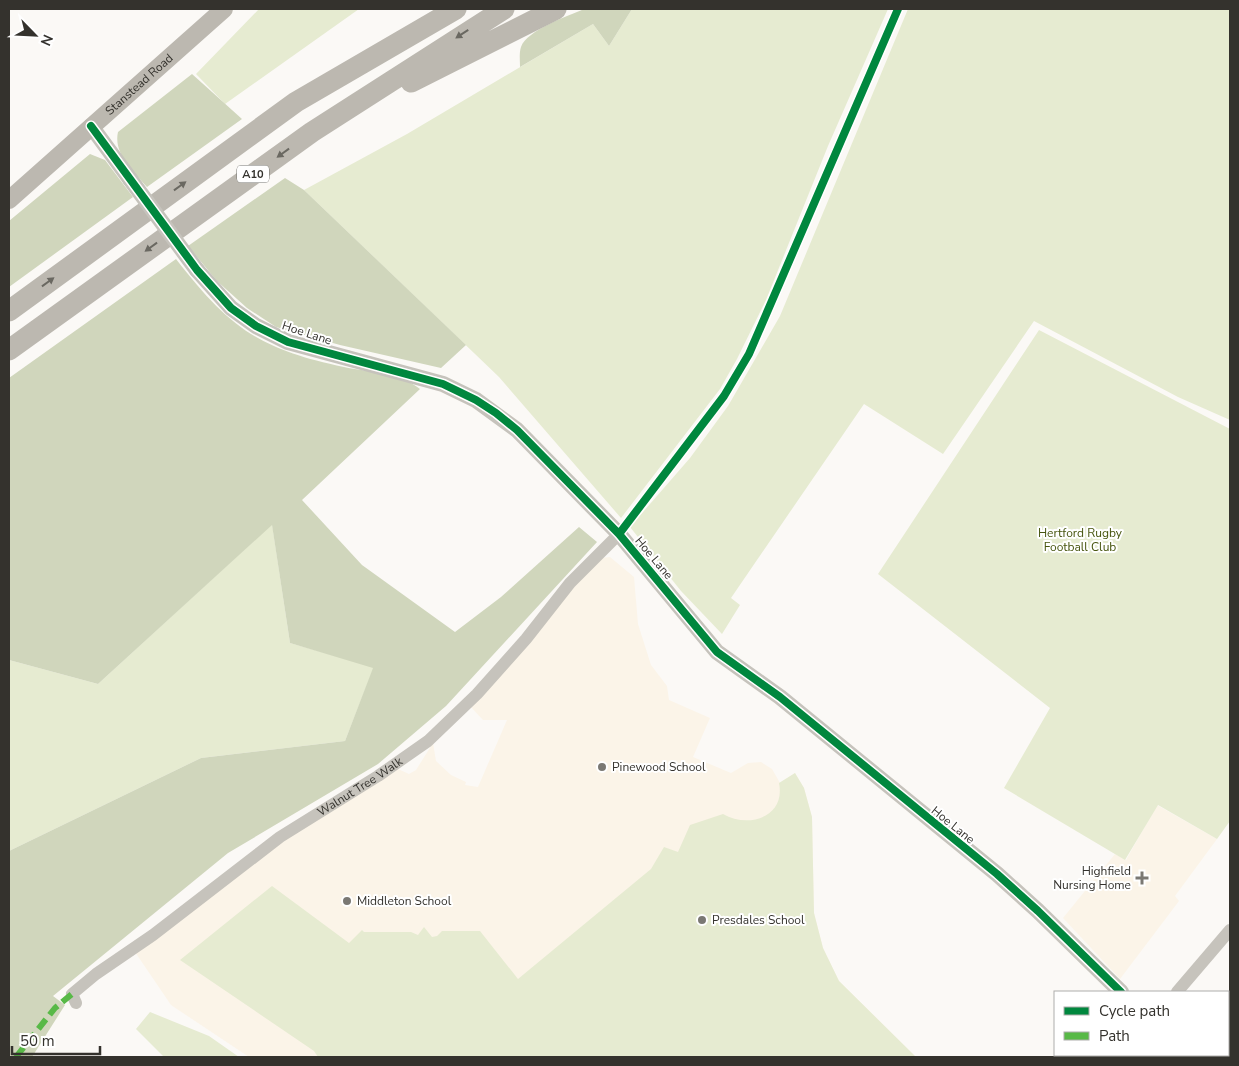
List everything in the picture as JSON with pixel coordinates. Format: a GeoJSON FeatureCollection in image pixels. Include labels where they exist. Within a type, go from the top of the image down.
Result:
{"type":"FeatureCollection","features":[{"type":"Feature","properties":{"kind":"highway"},"geometry":{"type":"LineString","coordinates":[[296,102],[431,9]]}},
{"type":"Feature","properties":{"kind":"highway","name":"A10"},"geometry":{"type":"LineString","coordinates":[[9,311],[296,102],[456,9]]}},
{"type":"Feature","properties":{"kind":"highway","name":"A10"},"geometry":{"type":"LineString","coordinates":[[9,350],[312,132],[504,9]]}},
{"type":"Feature","properties":{"kind":"highway"},"geometry":{"type":"LineString","coordinates":[[312,132],[556,9]]}},
{"type":"Feature","properties":{"kind":"main road","name":"Stanstead Road"},"geometry":{"type":"LineString","coordinates":[[9,200],[224,9]]}},
{"type":"Feature","properties":{"kind":"street","name":"Hoe Lane"},"geometry":{"type":"LineString","coordinates":[[91,126],[197,270],[231,308],[256,326],[288,342],[435,381],[476,400],[517,430],[619,534],[717,652],[780,697],[997,874],[1038,910],[1120,991]]}},
{"type":"Feature","properties":{"kind":"street","name":"Walnut Tree Walk"},"geometry":{"type":"LineString","coordinates":[[76,1003],[72,994],[96,974],[153,935],[280,837],[378,776],[428,741],[477,694],[526,639],[570,583],[619,534]]}},
{"type":"Feature","properties":{"kind":"street"},"geometry":{"type":"LineString","coordinates":[[1178,991],[1230,930]]}},
{"type":"Feature","properties":{"kind":"shaded area"},"geometry":{"type":"Polygon","coordinates":[[[610,557],[634,577],[638,624],[651,665],[667,686],[669,700],[710,718],[693,757],[731,773],[748,763],[761,762],[772,769],[780,783],[795,773],[804,788],[812,817],[814,913],[823,948],[839,981],[916,1057],[249,1057],[171,1005],[135,952],[283,841],[398,769],[409,774],[416,770],[433,743],[436,761],[451,775],[466,782],[465,785],[478,787],[507,720],[483,720],[468,704],[601,558],[610,557]]]}},
{"type":"Feature","properties":{"kind":"shaded area","name":"Highfield Nursing Home"},"geometry":{"type":"Polygon","coordinates":[[[1157,805],[1217,839],[1175,896],[1179,901],[1120,979],[1063,918],[1115,854],[1126,860],[1157,805]]]}},
{"type":"Feature","properties":{"kind":"green space"},"geometry":{"type":"Polygon","coordinates":[[[259,9],[359,9],[225,104],[196,74],[259,9]]]}},
{"type":"Feature","properties":{"kind":"green space"},"geometry":{"type":"Polygon","coordinates":[[[584,9],[632,9],[609,46],[593,24],[520,67],[521,47],[531,35],[549,24],[584,9]]]}},
{"type":"Feature","properties":{"kind":"green space"},"geometry":{"type":"Polygon","coordinates":[[[632,9],[888,9],[828,146],[766,300],[737,359],[720,389],[621,518],[499,377],[304,190],[407,134],[593,24],[609,46],[632,9]]]}},
{"type":"Feature","properties":{"kind":"green space"},"geometry":{"type":"Polygon","coordinates":[[[908,9],[1230,9],[1230,420],[1178,397],[1034,321],[943,454],[864,404],[731,598],[740,605],[722,634],[681,591],[630,527],[690,458],[728,406],[780,316],[908,9]]]}},
{"type":"Feature","properties":{"kind":"green space"},"geometry":{"type":"Polygon","coordinates":[[[192,74],[242,119],[147,187],[122,155],[117,140],[118,132],[192,74]]]}},
{"type":"Feature","properties":{"kind":"green space"},"geometry":{"type":"Polygon","coordinates":[[[90,154],[105,160],[133,197],[9,287],[9,221],[90,154]]]}},
{"type":"Feature","properties":{"kind":"green space"},"geometry":{"type":"Polygon","coordinates":[[[285,178],[304,190],[466,345],[441,368],[340,345],[276,327],[247,308],[217,281],[188,246],[285,178]]]}},
{"type":"Feature","properties":{"kind":"green space"},"geometry":{"type":"Polygon","coordinates":[[[176,259],[213,302],[230,318],[248,332],[267,343],[314,360],[394,376],[420,389],[302,500],[362,565],[455,632],[501,597],[579,527],[597,542],[446,706],[378,764],[228,853],[53,996],[65,1005],[32,1057],[9,1057],[9,851],[201,758],[345,741],[373,668],[290,643],[272,525],[98,684],[9,660],[9,378],[176,259]]]}},
{"type":"Feature","properties":{"kind":"green space","name":"Hertford Rugby Football Club"},"geometry":{"type":"Polygon","coordinates":[[[1039,330],[1230,429],[1230,821],[1217,839],[1158,805],[1125,860],[1004,788],[1050,708],[878,574],[1039,330]]]}},
{"type":"Feature","properties":{"kind":"green space"},"geometry":{"type":"Polygon","coordinates":[[[272,524],[290,643],[374,667],[345,741],[201,758],[9,851],[9,660],[98,684],[272,524]]]}},
{"type":"Feature","properties":{"kind":"green space","name":"Presdales School"},"geometry":{"type":"Polygon","coordinates":[[[795,773],[804,788],[812,817],[814,913],[823,948],[839,981],[916,1057],[318,1057],[314,1051],[180,960],[272,886],[349,943],[362,930],[364,932],[411,932],[418,935],[424,927],[432,937],[437,936],[442,931],[480,931],[518,979],[651,869],[664,847],[678,852],[690,825],[723,814],[743,820],[754,820],[763,817],[771,812],[777,804],[780,795],[779,783],[795,773]]]}},
{"type":"Feature","properties":{"kind":"green space"},"geometry":{"type":"Polygon","coordinates":[[[150,1012],[209,1036],[239,1057],[164,1057],[136,1029],[150,1012]]]}},
{"type":"Feature","properties":{"kind":"marked path"},"geometry":{"type":"LineString","coordinates":[[16,1057],[55,1008],[72,994]]}},
{"type":"Feature","properties":{"kind":"cycle path"},"geometry":{"type":"LineString","coordinates":[[619,534],[724,396],[749,354],[898,9]]}},
{"type":"Feature","properties":{"kind":"cycle path"},"geometry":{"type":"LineString","coordinates":[[91,126],[197,270],[231,308],[256,326],[288,342],[443,384],[476,400],[496,413],[517,430],[619,534],[717,652],[780,697],[997,874],[1120,991]]}},
{"type":"Feature","properties":{"kind":"place","name":"Pinewood School"},"geometry":{"type":"Point","coordinates":[602,767]}},
{"type":"Feature","properties":{"kind":"place","name":"Highfield Nursing Home"},"geometry":{"type":"Point","coordinates":[1142,878]}},
{"type":"Feature","properties":{"kind":"place","name":"Middleton School"},"geometry":{"type":"Point","coordinates":[347,901]}},
{"type":"Feature","properties":{"kind":"place","name":"Presdales School"},"geometry":{"type":"Point","coordinates":[702,920]}}]}
